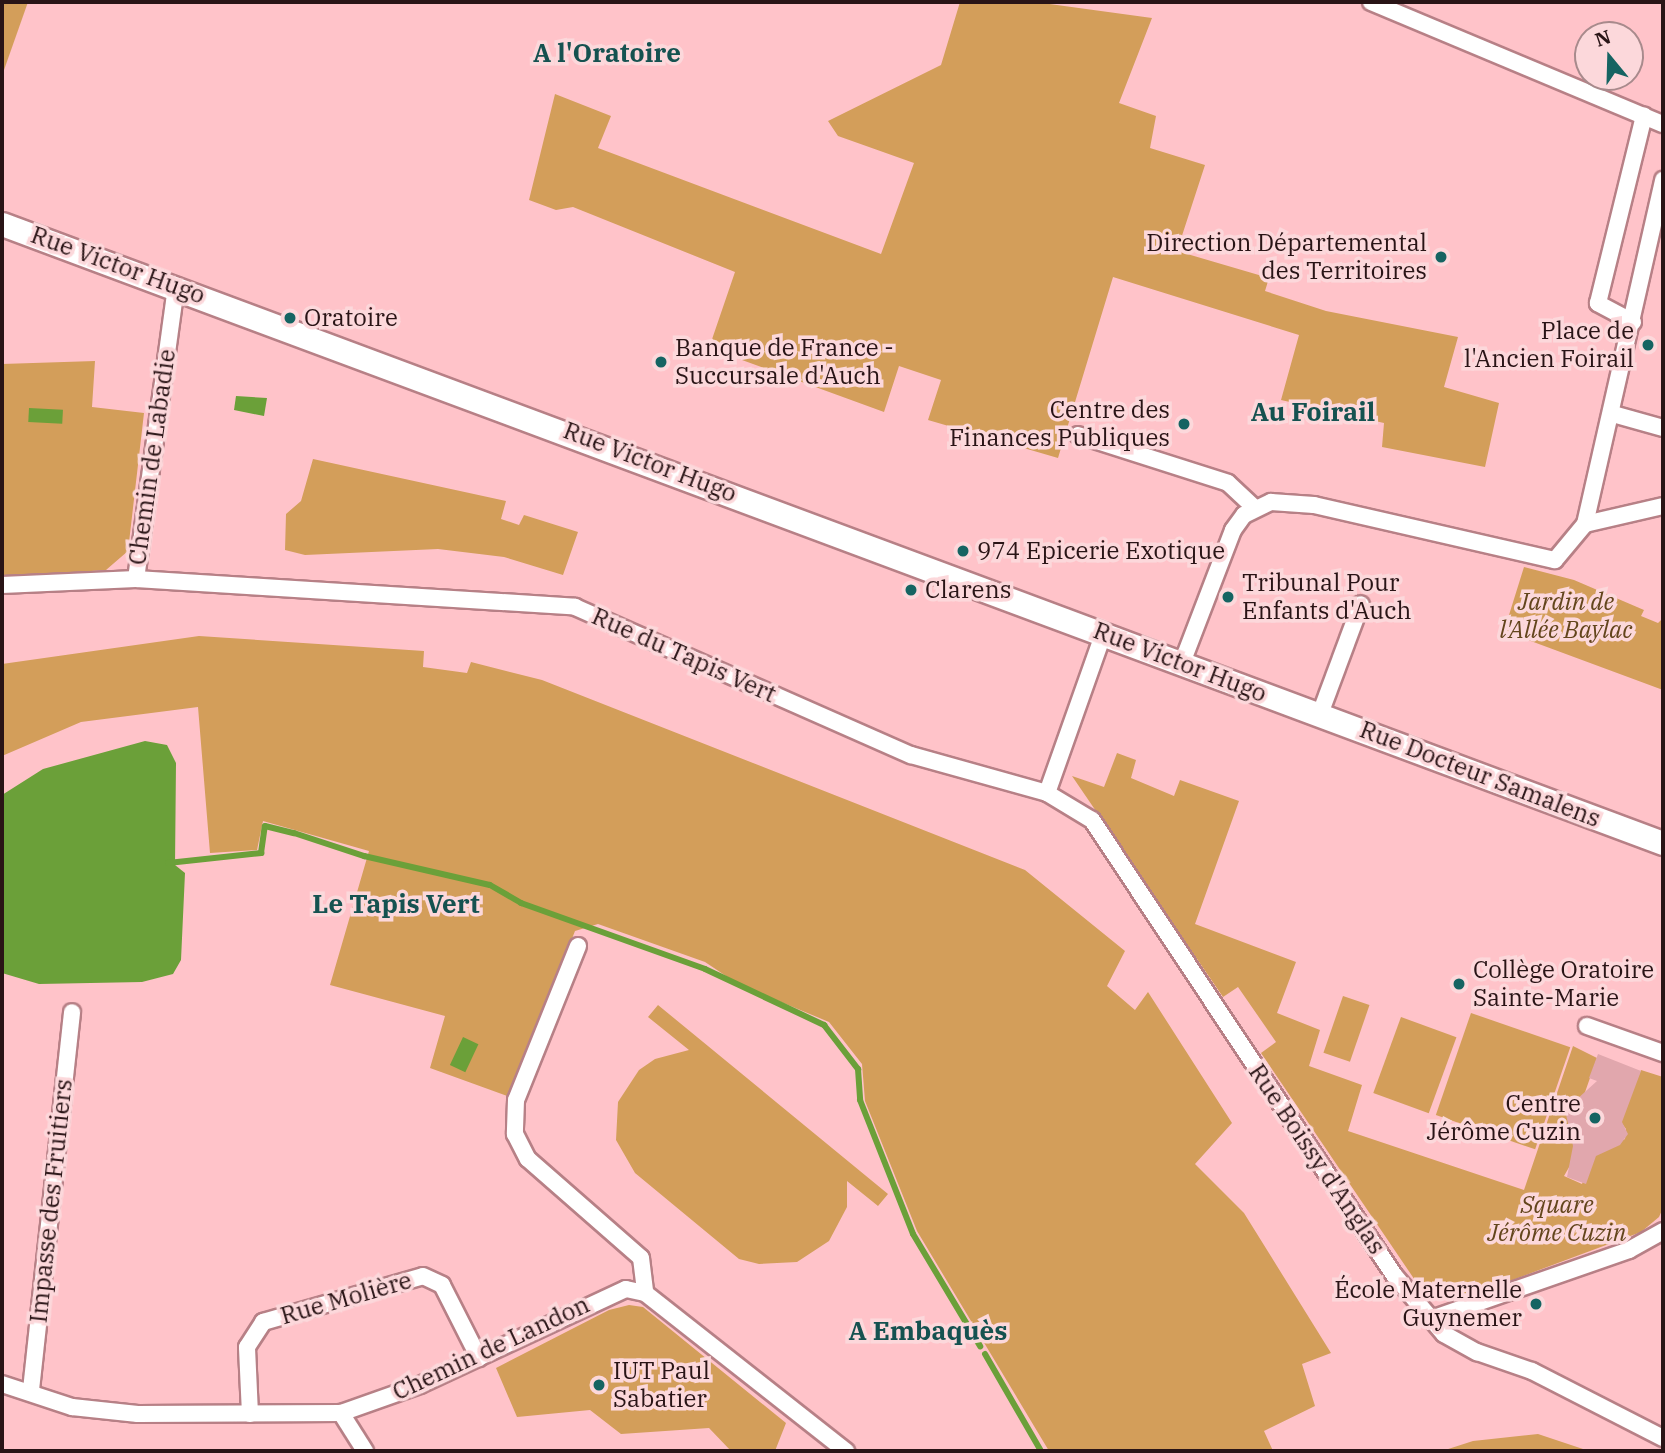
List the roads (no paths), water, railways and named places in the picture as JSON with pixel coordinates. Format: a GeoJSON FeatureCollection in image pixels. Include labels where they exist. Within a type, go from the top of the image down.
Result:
{"type":"FeatureCollection","features":[{"type":"Feature","properties":{"kind":"main road","name":"Rue Victor Hugo"},"geometry":{"type":"LineString","coordinates":[[2,224],[176,286],[1296,705]]}},
{"type":"Feature","properties":{"kind":"main road","name":"Rue Docteur Samalens"},"geometry":{"type":"LineString","coordinates":[[1296,705],[1663,844]]}},
{"type":"Feature","properties":{"kind":"street"},"geometry":{"type":"LineString","coordinates":[[1371,2],[1663,124]]}},
{"type":"Feature","properties":{"kind":"street"},"geometry":{"type":"LineString","coordinates":[[1633,322],[1598,303],[1637,113]]}},
{"type":"Feature","properties":{"kind":"street"},"geometry":{"type":"LineString","coordinates":[[1182,663],[1233,530],[1255,508],[1293,501],[1555,560],[1585,524],[1613,414],[1663,180]]}},
{"type":"Feature","properties":{"kind":"street","name":"Chemin de Labadie"},"geometry":{"type":"LineString","coordinates":[[2,585],[136,579],[176,286]]}},
{"type":"Feature","properties":{"kind":"street"},"geometry":{"type":"LineString","coordinates":[[1613,414],[1663,428]]}},
{"type":"Feature","properties":{"kind":"street"},"geometry":{"type":"LineString","coordinates":[[1078,435],[1228,483],[1255,508]]}},
{"type":"Feature","properties":{"kind":"street"},"geometry":{"type":"LineString","coordinates":[[1585,524],[1663,506]]}},
{"type":"Feature","properties":{"kind":"street","name":"Rue du Tapis Vert"},"geometry":{"type":"LineString","coordinates":[[136,579],[575,607],[911,755],[1046,793]]}},
{"type":"Feature","properties":{"kind":"street"},"geometry":{"type":"LineString","coordinates":[[1320,714],[1361,604]]}},
{"type":"Feature","properties":{"kind":"street"},"geometry":{"type":"LineString","coordinates":[[1046,793],[1104,632]]}},
{"type":"Feature","properties":{"kind":"street","name":"Rue Boissy d'Anglas"},"geometry":{"type":"LineString","coordinates":[[1046,793],[1092,820],[1394,1275],[1444,1334],[1477,1352],[1532,1371],[1663,1438]]}},
{"type":"Feature","properties":{"kind":"street"},"geometry":{"type":"LineString","coordinates":[[578,946],[516,1100],[515,1133],[528,1159],[641,1258],[645,1293],[846,1451]]}},
{"type":"Feature","properties":{"kind":"street","name":"Impasse des Fruitiers"},"geometry":{"type":"LineString","coordinates":[[30,1390],[72,1012]]}},
{"type":"Feature","properties":{"kind":"street"},"geometry":{"type":"LineString","coordinates":[[1587,1026],[1663,1053]]}},
{"type":"Feature","properties":{"kind":"street"},"geometry":{"type":"LineString","coordinates":[[1431,1318],[1629,1250],[1663,1231]]}},
{"type":"Feature","properties":{"kind":"street","name":"Rue Molière"},"geometry":{"type":"LineString","coordinates":[[250,1414],[247,1347],[263,1322],[423,1276],[442,1285],[479,1358]]}},
{"type":"Feature","properties":{"kind":"street","name":"Chemin de Landon"},"geometry":{"type":"LineString","coordinates":[[2,1384],[30,1390],[72,1407],[99,1410],[250,1414],[341,1413],[479,1358],[604,1296],[626,1289],[645,1293]]}},
{"type":"Feature","properties":{"kind":"street"},"geometry":{"type":"LineString","coordinates":[[341,1413],[365,1451]]}},
{"type":"Feature","properties":{"kind":"waterway"},"geometry":{"type":"LineString","coordinates":[[168,863],[261,853],[265,826],[294,833],[364,856],[490,885],[521,903],[705,969],[824,1025],[858,1069],[860,1100],[913,1234],[980,1346]]}},
{"type":"Feature","properties":{"kind":"waterway"},"geometry":{"type":"LineString","coordinates":[[985,1354],[1041,1451]]}},
{"type":"Feature","properties":{"kind":"place","name":"Direction Départemental des Territoires"},"geometry":{"type":"Point","coordinates":[1441,257]}},
{"type":"Feature","properties":{"kind":"place","name":"Oratoire"},"geometry":{"type":"Point","coordinates":[290,318]}},
{"type":"Feature","properties":{"kind":"place","name":"Place de l'Ancien Foirail"},"geometry":{"type":"Point","coordinates":[1648,345]}},
{"type":"Feature","properties":{"kind":"place","name":"Banque de France - Succursale d'Auch"},"geometry":{"type":"Point","coordinates":[661,362]}},
{"type":"Feature","properties":{"kind":"place","name":"Centre des Finances Publiques"},"geometry":{"type":"Point","coordinates":[1184,424]}},
{"type":"Feature","properties":{"kind":"place","name":"974 Epicerie Exotique"},"geometry":{"type":"Point","coordinates":[963,551]}},
{"type":"Feature","properties":{"kind":"place","name":"Clarens"},"geometry":{"type":"Point","coordinates":[911,590]}},
{"type":"Feature","properties":{"kind":"place","name":"Tribunal Pour Enfants d'Auch"},"geometry":{"type":"Point","coordinates":[1228,597]}},
{"type":"Feature","properties":{"kind":"place","name":"Collège Oratoire Sainte-Marie"},"geometry":{"type":"Point","coordinates":[1459,984]}},
{"type":"Feature","properties":{"kind":"place","name":"Centre Jérôme Cuzin"},"geometry":{"type":"Point","coordinates":[1595,1118]}},
{"type":"Feature","properties":{"kind":"place","name":"École Maternelle Guynemer"},"geometry":{"type":"Point","coordinates":[1536,1304]}},
{"type":"Feature","properties":{"kind":"place","name":"IUT Paul Sabatier"},"geometry":{"type":"Point","coordinates":[599,1385]}},
{"type":"Feature","properties":{"kind":"district","name":"A l'Oratoire"},"geometry":{"type":"Point","coordinates":[607,53]}},
{"type":"Feature","properties":{"kind":"district","name":"Au Foirail"},"geometry":{"type":"Point","coordinates":[1313,412]}},
{"type":"Feature","properties":{"kind":"district","name":"Le Tapis Vert"},"geometry":{"type":"Point","coordinates":[396,904]}},
{"type":"Feature","properties":{"kind":"district","name":"A Embaquès"},"geometry":{"type":"Point","coordinates":[928,1331]}},
{"type":"Feature","properties":{"kind":"park label","name":"Jardin de l'Allée Baylac"},"geometry":{"type":"Point","coordinates":[1566,616]}},
{"type":"Feature","properties":{"kind":"park label","name":"Square Jérôme Cuzin"},"geometry":{"type":"Point","coordinates":[1557,1219]}}]}
